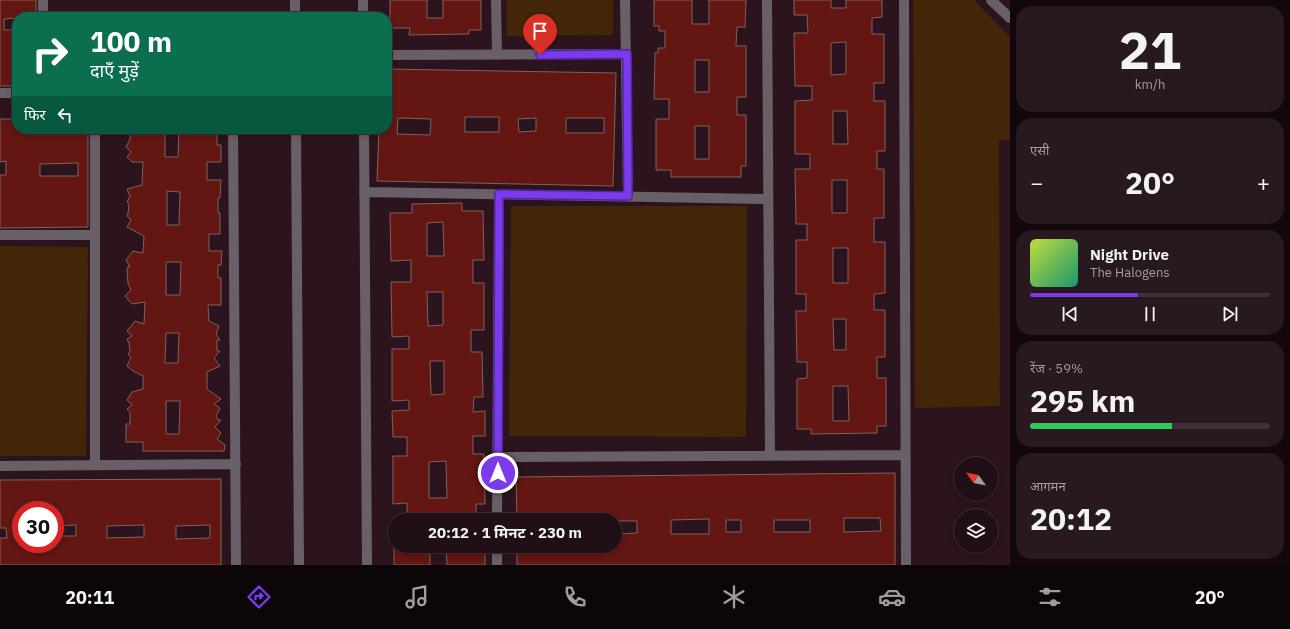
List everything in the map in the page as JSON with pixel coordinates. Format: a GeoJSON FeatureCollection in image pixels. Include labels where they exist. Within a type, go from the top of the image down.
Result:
{"type":"FeatureCollection","features":[{"type":"Feature","properties":{"kind":"street"},"geometry":{"type":"LineString","coordinates":[[43,0],[43,12]]}},
{"type":"Feature","properties":{"kind":"street"},"geometry":{"type":"LineString","coordinates":[[295,0],[295,12]]}},
{"type":"Feature","properties":{"kind":"street"},"geometry":{"type":"LineString","coordinates":[[363,0],[363,12]]}},
{"type":"Feature","properties":{"kind":"street"},"geometry":{"type":"LineString","coordinates":[[496,0],[497,55]]}},
{"type":"Feature","properties":{"kind":"street"},"geometry":{"type":"LineString","coordinates":[[625,0],[628,196]]}},
{"type":"Feature","properties":{"kind":"street"},"geometry":{"type":"LineString","coordinates":[[767,0],[770,455]]}},
{"type":"Feature","properties":{"kind":"street"},"geometry":{"type":"LineString","coordinates":[[904,0],[906,565]]}},
{"type":"Feature","properties":{"kind":"street"},"geometry":{"type":"LineString","coordinates":[[992,0],[1010,18]]}},
{"type":"Feature","properties":{"kind":"street"},"geometry":{"type":"LineString","coordinates":[[392,55],[627,54]]}},
{"type":"Feature","properties":{"kind":"street"},"geometry":{"type":"LineString","coordinates":[[0,93],[12,93]]}},
{"type":"Feature","properties":{"kind":"street"},"geometry":{"type":"LineString","coordinates":[[95,134],[95,466]]}},
{"type":"Feature","properties":{"kind":"street"},"geometry":{"type":"LineString","coordinates":[[233,134],[236,565]]}},
{"type":"Feature","properties":{"kind":"street"},"geometry":{"type":"LineString","coordinates":[[296,134],[299,565]]}},
{"type":"Feature","properties":{"kind":"street"},"geometry":{"type":"LineString","coordinates":[[364,134],[368,565]]}},
{"type":"Feature","properties":{"kind":"street"},"geometry":{"type":"LineString","coordinates":[[364,192],[768,198]]}},
{"type":"Feature","properties":{"kind":"street"},"geometry":{"type":"LineString","coordinates":[[497,513],[499,194]]}},
{"type":"Feature","properties":{"kind":"street"},"geometry":{"type":"LineString","coordinates":[[0,235],[95,235]]}},
{"type":"Feature","properties":{"kind":"street"},"geometry":{"type":"LineString","coordinates":[[498,457],[906,455]]}},
{"type":"Feature","properties":{"kind":"street"},"geometry":{"type":"LineString","coordinates":[[0,466],[236,464]]}},
{"type":"Feature","properties":{"kind":"street"},"geometry":{"type":"LineString","coordinates":[[497,553],[497,565]]}},
{"type":"Feature","properties":{"kind":"shaded area"},"geometry":{"type":"Polygon","coordinates":[[[506,0],[613,0],[613,35],[507,36],[506,0]]]}},
{"type":"Feature","properties":{"kind":"shaded area"},"geometry":{"type":"Polygon","coordinates":[[[913,0],[974,0],[1010,37],[1010,140],[999,140],[1000,406],[915,408],[913,0]]]}},
{"type":"Feature","properties":{"kind":"shaded area"},"geometry":{"type":"Polygon","coordinates":[[[511,206],[747,206],[746,437],[509,436],[511,206]]]}},
{"type":"Feature","properties":{"kind":"shaded area"},"geometry":{"type":"Polygon","coordinates":[[[0,246],[88,247],[86,456],[0,456],[0,246]]]}},
{"type":"Feature","properties":{"kind":"building"},"geometry":{"type":"Polygon","coordinates":[[[0,0],[36,0],[36,12],[12,12],[12,18],[4,19],[4,30],[12,30],[12,86],[0,86],[0,0]]]}},
{"type":"Feature","properties":{"kind":"building"},"geometry":{"type":"Polygon","coordinates":[[[390,0],[427,0],[427,18],[443,18],[443,0],[481,0],[481,30],[469,30],[469,34],[409,35],[410,28],[392,28],[392,12],[390,12],[390,0]]]}},
{"type":"Feature","properties":{"kind":"building"},"geometry":{"type":"Polygon","coordinates":[[[654,0],[692,0],[692,24],[709,24],[709,0],[746,0],[745,27],[737,27],[736,46],[746,46],[746,97],[737,97],[737,115],[746,115],[746,166],[741,166],[741,177],[671,177],[671,170],[656,170],[656,119],[669,119],[669,99],[654,99],[655,53],[658,53],[658,48],[665,48],[665,31],[659,31],[659,26],[654,26],[654,0]],[[695,60],[695,92],[709,92],[709,60],[695,60]],[[695,126],[695,159],[709,159],[709,126],[695,126]]]}},
{"type":"Feature","properties":{"kind":"building"},"geometry":{"type":"Polygon","coordinates":[[[794,0],[831,0],[831,8],[846,8],[846,0],[882,0],[882,17],[872,18],[872,34],[884,34],[884,83],[874,83],[874,101],[885,101],[885,151],[877,151],[877,169],[884,169],[884,218],[874,218],[874,242],[885,242],[885,293],[874,294],[874,310],[885,310],[885,357],[877,357],[877,378],[886,378],[886,426],[877,426],[877,433],[811,434],[811,429],[797,429],[797,379],[807,378],[807,362],[797,362],[796,311],[806,311],[806,294],[796,294],[796,240],[807,240],[807,224],[796,224],[795,169],[810,169],[810,154],[795,154],[795,101],[812,100],[812,86],[795,86],[794,33],[808,33],[807,15],[794,15],[794,0]],[[846,42],[831,43],[831,75],[846,74],[846,42]],[[833,111],[833,144],[848,144],[847,111],[833,111]],[[832,180],[832,213],[847,213],[847,180],[832,180]],[[833,248],[833,283],[848,283],[848,248],[833,248]],[[833,319],[834,350],[846,350],[846,319],[833,319]],[[833,386],[833,421],[849,421],[848,386],[833,386]]]}},
{"type":"Feature","properties":{"kind":"building"},"geometry":{"type":"Polygon","coordinates":[[[392,69],[616,73],[613,186],[377,181],[379,134],[392,134],[392,69]],[[465,117],[465,132],[499,132],[499,117],[465,117]],[[398,118],[397,134],[430,135],[431,119],[398,118]],[[536,118],[518,119],[519,132],[536,131],[536,118]],[[566,118],[566,133],[604,133],[604,118],[566,118]]]}},
{"type":"Feature","properties":{"kind":"building"},"geometry":{"type":"Polygon","coordinates":[[[0,119],[12,119],[12,134],[88,134],[88,227],[0,228],[0,175],[6,175],[6,161],[0,162],[0,119]],[[78,163],[40,164],[40,176],[78,176],[78,163]]]}},
{"type":"Feature","properties":{"kind":"building"},"geometry":{"type":"Polygon","coordinates":[[[130,134],[165,134],[165,157],[178,157],[179,134],[217,134],[217,145],[221,145],[221,162],[207,162],[207,180],[221,180],[220,198],[218,198],[220,234],[209,234],[209,251],[222,251],[221,265],[218,265],[218,278],[221,278],[221,305],[208,305],[209,321],[219,326],[216,334],[220,340],[217,340],[217,351],[220,351],[214,358],[220,366],[207,372],[207,389],[221,399],[214,404],[220,408],[216,416],[218,420],[221,420],[215,427],[221,433],[217,439],[225,445],[224,451],[143,451],[143,442],[126,442],[126,424],[130,424],[130,412],[127,409],[132,405],[127,400],[132,392],[143,389],[143,376],[127,366],[131,358],[128,354],[130,352],[127,339],[132,336],[127,331],[135,321],[144,324],[145,302],[132,304],[125,296],[131,290],[128,283],[127,269],[130,267],[126,260],[133,251],[143,253],[144,236],[127,227],[131,220],[127,216],[129,204],[127,202],[130,196],[127,189],[142,185],[143,162],[132,162],[127,157],[131,152],[126,147],[130,134]],[[167,191],[167,225],[179,225],[180,192],[167,191]],[[166,262],[166,295],[180,295],[181,262],[166,262]],[[166,333],[165,363],[178,363],[179,333],[166,333]],[[166,401],[166,434],[179,434],[180,401],[166,401]]]}},
{"type":"Feature","properties":{"kind":"building"},"geometry":{"type":"Polygon","coordinates":[[[462,203],[462,211],[483,211],[484,260],[473,260],[473,283],[484,283],[484,330],[471,330],[471,352],[482,352],[483,397],[474,397],[473,412],[485,411],[485,436],[473,436],[473,454],[484,454],[485,504],[476,504],[476,513],[407,513],[407,503],[393,504],[393,456],[407,456],[407,437],[393,437],[392,411],[409,410],[409,400],[392,401],[392,349],[409,349],[409,336],[392,337],[391,282],[411,282],[411,260],[391,261],[390,213],[412,213],[412,204],[462,203]],[[443,222],[427,223],[427,256],[444,256],[443,222]],[[427,292],[428,326],[443,325],[443,292],[427,292]],[[430,361],[431,395],[444,394],[444,361],[430,361]],[[446,461],[429,462],[429,498],[447,498],[446,461]]]}},
{"type":"Feature","properties":{"kind":"building"},"geometry":{"type":"Polygon","coordinates":[[[895,473],[895,565],[517,565],[517,553],[622,553],[622,534],[637,533],[637,521],[622,521],[622,513],[517,513],[516,477],[895,473]],[[844,518],[844,532],[881,531],[880,518],[844,518]],[[709,519],[671,520],[671,534],[709,534],[709,519]],[[726,520],[726,532],[741,532],[741,520],[726,520]],[[774,520],[774,532],[810,532],[810,520],[774,520]]]}},
{"type":"Feature","properties":{"kind":"building"},"geometry":{"type":"Polygon","coordinates":[[[221,479],[221,565],[0,565],[0,538],[7,538],[6,528],[0,528],[0,480],[221,479]],[[144,525],[107,526],[107,538],[144,537],[144,525]],[[210,525],[176,526],[176,539],[210,538],[210,525]]]}},
{"type":"Feature","properties":{"kind":"building"},"geometry":{"type":"Polygon","coordinates":[[[394,553],[430,553],[430,565],[394,565],[394,553]]]}},
{"type":"Feature","properties":{"kind":"building"},"geometry":{"type":"Polygon","coordinates":[[[446,553],[485,553],[485,565],[447,565],[446,553]]]}},
{"type":"Feature","properties":{"kind":"route"},"geometry":{"type":"LineString","coordinates":[[498,473],[499,194],[628,196],[627,54],[540,55]]}}]}
